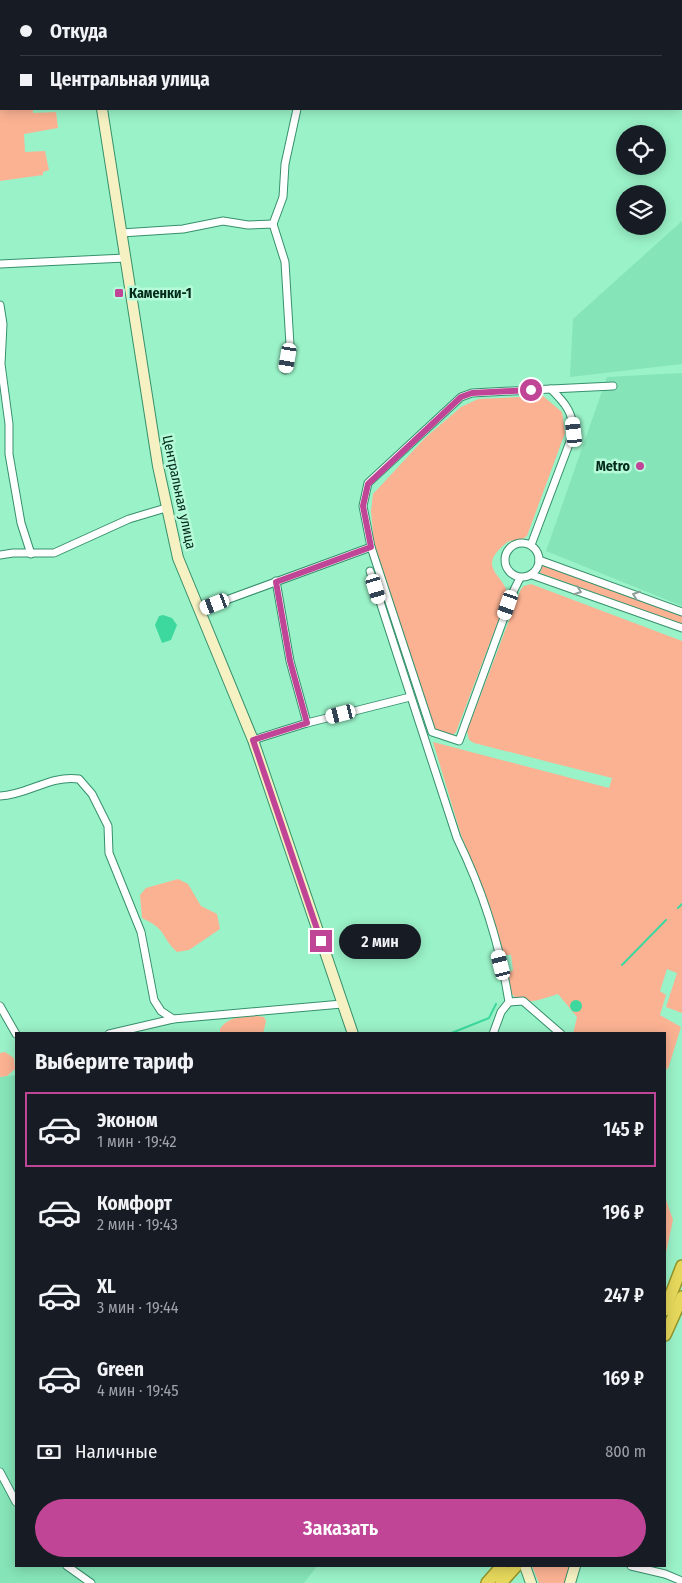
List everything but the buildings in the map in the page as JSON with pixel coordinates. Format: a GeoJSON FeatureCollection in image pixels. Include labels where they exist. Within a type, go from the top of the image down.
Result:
{"type":"FeatureCollection","features":[{"type":"Feature","properties":{"kind":"highway"},"geometry":{"type":"LineString","coordinates":[[666,1307],[682,1266]]}},
{"type":"Feature","properties":{"kind":"highway"},"geometry":{"type":"LineString","coordinates":[[666,1333],[682,1297]]}},
{"type":"Feature","properties":{"kind":"highway"},"geometry":{"type":"LineString","coordinates":[[487,1583],[501,1567]]}},
{"type":"Feature","properties":{"kind":"highway"},"geometry":{"type":"LineString","coordinates":[[501,1583],[515,1567]]}},
{"type":"Feature","properties":{"kind":"main road","name":"Центральная улица"},"geometry":{"type":"LineString","coordinates":[[102,110],[166,508],[178,558],[253,740],[352,1032]]}},
{"type":"Feature","properties":{"kind":"main road"},"geometry":{"type":"LineString","coordinates":[[525,1567],[531,1583]]}},
{"type":"Feature","properties":{"kind":"main road"},"geometry":{"type":"LineString","coordinates":[[570,1583],[575,1567]]}},
{"type":"Feature","properties":{"kind":"street"},"geometry":{"type":"LineString","coordinates":[[285,370],[290,346],[286,262],[273,224],[283,197],[285,164],[297,110]]}},
{"type":"Feature","properties":{"kind":"street"},"geometry":{"type":"LineString","coordinates":[[121,233],[182,230],[223,221],[248,225],[273,224]]}},
{"type":"Feature","properties":{"kind":"street"},"geometry":{"type":"LineString","coordinates":[[0,264],[125,258]]}},
{"type":"Feature","properties":{"kind":"street"},"geometry":{"type":"LineString","coordinates":[[0,305],[4,324],[2,364],[9,424],[9,454],[21,523],[31,554]]}},
{"type":"Feature","properties":{"kind":"street"},"geometry":{"type":"LineString","coordinates":[[520,578],[459,741],[432,732],[371,547],[363,506],[368,484],[461,397],[472,393],[613,386]]}},
{"type":"Feature","properties":{"kind":"street"},"geometry":{"type":"LineString","coordinates":[[531,545],[574,432],[573,416],[568,405],[551,389]]}},
{"type":"Feature","properties":{"kind":"street"},"geometry":{"type":"LineString","coordinates":[[0,555],[13,553],[54,553],[129,519],[166,508]]}},
{"type":"Feature","properties":{"kind":"street"},"geometry":{"type":"LineString","coordinates":[[532,575],[538,566],[539,560],[536,549],[531,545],[521,542],[506,551],[504,557],[506,568],[510,573],[520,578],[532,575],[682,628]]}},
{"type":"Feature","properties":{"kind":"street"},"geometry":{"type":"LineString","coordinates":[[199,610],[371,547]]}},
{"type":"Feature","properties":{"kind":"street"},"geometry":{"type":"LineString","coordinates":[[539,560],[682,612]]}},
{"type":"Feature","properties":{"kind":"street"},"geometry":{"type":"LineString","coordinates":[[370,571],[457,838],[477,879],[485,903],[509,1002]]}},
{"type":"Feature","properties":{"kind":"street"},"geometry":{"type":"LineString","coordinates":[[276,582],[290,661],[307,723]]}},
{"type":"Feature","properties":{"kind":"street"},"geometry":{"type":"LineString","coordinates":[[253,740],[307,723],[410,697]]}},
{"type":"Feature","properties":{"kind":"street"},"geometry":{"type":"LineString","coordinates":[[0,796],[24,792],[45,782],[71,778],[79,779],[92,794],[108,826],[109,853],[141,932],[154,1000],[161,1011],[173,1019]]}},
{"type":"Feature","properties":{"kind":"street"},"geometry":{"type":"LineString","coordinates":[[494,1032],[501,1012],[509,1002],[523,1001],[559,1032]]}},
{"type":"Feature","properties":{"kind":"street"},"geometry":{"type":"LineString","coordinates":[[118,1032],[173,1019],[342,1004]]}},
{"type":"Feature","properties":{"kind":"street"},"geometry":{"type":"LineString","coordinates":[[0,1006],[7,1022],[15,1033]]}},
{"type":"Feature","properties":{"kind":"street"},"geometry":{"type":"LineString","coordinates":[[0,1472],[15,1500]]}},
{"type":"Feature","properties":{"kind":"street"},"geometry":{"type":"LineString","coordinates":[[68,1567],[89,1583]]}},
{"type":"Feature","properties":{"kind":"street"},"geometry":{"type":"LineString","coordinates":[[635,1567],[665,1574],[682,1581]]}},
{"type":"Feature","properties":{"kind":"shaded area"},"geometry":{"type":"Polygon","coordinates":[[[0,110],[33,110],[33,113],[56,112],[58,128],[24,134],[25,152],[45,151],[49,170],[43,172],[43,175],[0,181],[0,110]]]}},
{"type":"Feature","properties":{"kind":"shaded area"},"geometry":{"type":"Polygon","coordinates":[[[682,221],[682,364],[570,377],[573,319],[682,221]]]}},
{"type":"Feature","properties":{"kind":"shaded area"},"geometry":{"type":"Polygon","coordinates":[[[682,373],[682,606],[546,551],[607,377],[682,373]]]}},
{"type":"Feature","properties":{"kind":"shaded area"},"geometry":{"type":"Polygon","coordinates":[[[543,396],[562,412],[565,433],[527,536],[507,542],[493,559],[494,571],[506,588],[508,595],[456,732],[453,735],[434,732],[374,545],[371,511],[373,494],[425,438],[461,407],[478,399],[543,396]]]}},
{"type":"Feature","properties":{"kind":"shaded area"},"geometry":{"type":"Polygon","coordinates":[[[543,564],[682,615],[682,624],[540,573],[543,564]]]}},
{"type":"Feature","properties":{"kind":"shaded area"},"geometry":{"type":"Polygon","coordinates":[[[531,584],[682,641],[682,1013],[666,1007],[677,973],[667,969],[660,991],[666,995],[660,1015],[681,1027],[668,1069],[666,1068],[666,1032],[573,1032],[577,1017],[558,994],[528,1001],[517,998],[512,994],[507,974],[513,970],[511,955],[504,955],[482,886],[461,835],[433,742],[609,788],[612,778],[474,743],[469,740],[467,731],[521,589],[531,584]]]}},
{"type":"Feature","properties":{"kind":"shaded area"},"geometry":{"type":"Polygon","coordinates":[[[163,615],[172,618],[177,625],[171,640],[162,643],[155,625],[159,616],[163,615]]]}},
{"type":"Feature","properties":{"kind":"shaded area"},"geometry":{"type":"Polygon","coordinates":[[[178,879],[188,884],[201,906],[217,914],[220,929],[189,950],[177,952],[156,926],[142,918],[140,895],[146,888],[178,879]]]}},
{"type":"Feature","properties":{"kind":"shaded area"},"geometry":{"type":"Polygon","coordinates":[[[578,1000],[581,1001],[581,1011],[574,1012],[571,1011],[570,1004],[571,1001],[578,1000]]]}},
{"type":"Feature","properties":{"kind":"shaded area"},"geometry":{"type":"Polygon","coordinates":[[[241,1017],[264,1017],[266,1021],[263,1032],[220,1032],[220,1029],[227,1022],[241,1017]]]}},
{"type":"Feature","properties":{"kind":"shaded area"},"geometry":{"type":"Polygon","coordinates":[[[5,1052],[14,1058],[15,1069],[7,1076],[0,1077],[0,1053],[5,1052]]]}},
{"type":"Feature","properties":{"kind":"shaded area"},"geometry":{"type":"Polygon","coordinates":[[[15,1075],[15,1567],[316,1567],[304,1583],[0,1583],[0,1077],[15,1075]]]}},
{"type":"Feature","properties":{"kind":"shaded area"},"geometry":{"type":"Polygon","coordinates":[[[666,1200],[673,1220],[666,1252],[666,1200]]]}},
{"type":"Feature","properties":{"kind":"shaded area"},"geometry":{"type":"Polygon","coordinates":[[[532,1567],[571,1567],[565,1583],[539,1583],[532,1567]]]}},
{"type":"Feature","properties":{"kind":"waterway"},"geometry":{"type":"LineString","coordinates":[[678,908],[682,904]]}},
{"type":"Feature","properties":{"kind":"waterway"},"geometry":{"type":"LineString","coordinates":[[622,965],[666,920]]}},
{"type":"Feature","properties":{"kind":"waterway"},"geometry":{"type":"LineString","coordinates":[[454,1032],[489,1018],[496,1004]]}},
{"type":"Feature","properties":{"kind":"place","name":"Каменки-1"},"geometry":{"type":"Point","coordinates":[119,293]}},
{"type":"Feature","properties":{"kind":"place","name":"Metro"},"geometry":{"type":"Point","coordinates":[640,466]}},
{"type":"Feature","properties":{"kind":"route"},"geometry":{"type":"LineString","coordinates":[[321,941],[253,740],[307,723],[290,661],[276,582],[371,547],[363,506],[364,492],[368,484],[461,397],[472,393],[531,390]]}}]}
